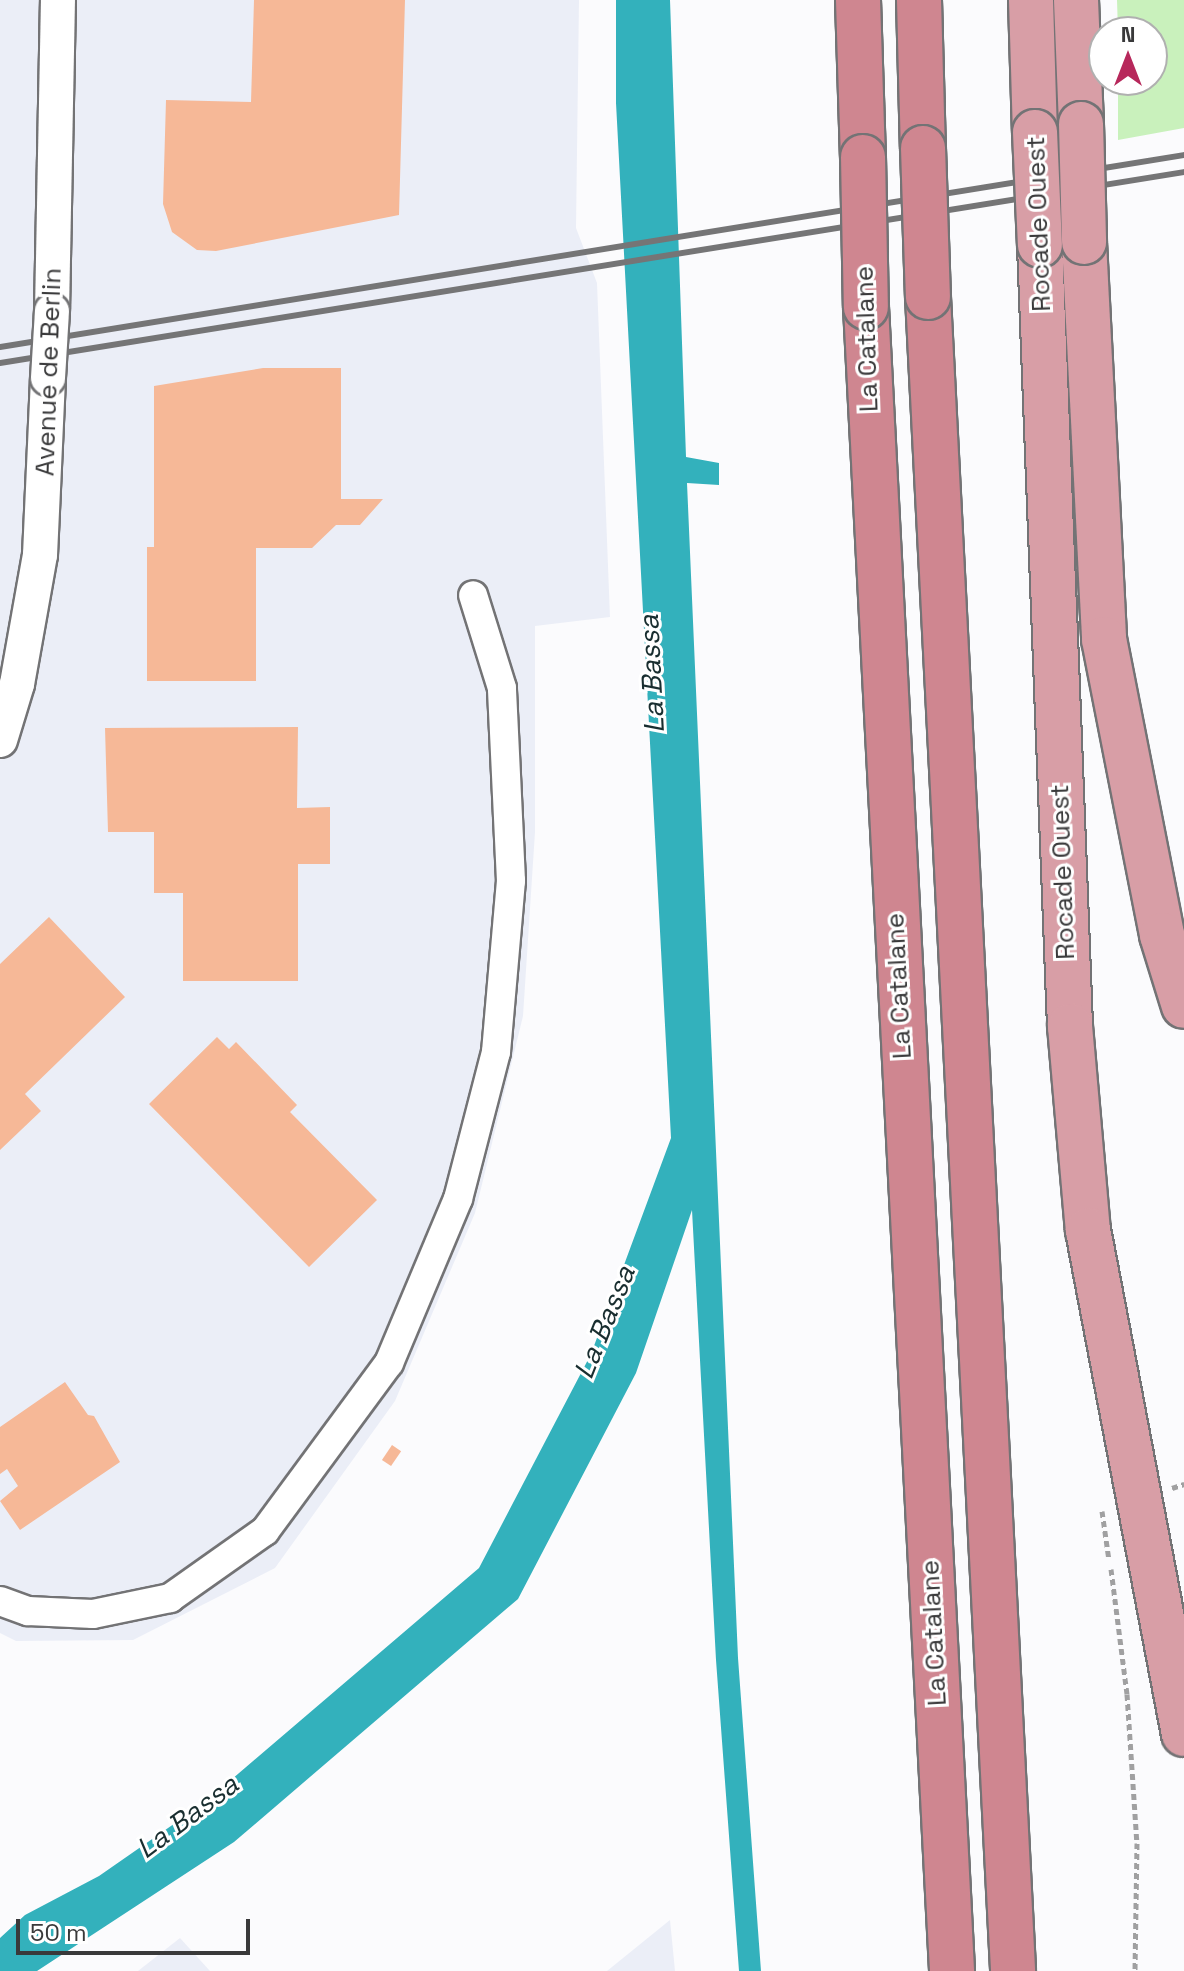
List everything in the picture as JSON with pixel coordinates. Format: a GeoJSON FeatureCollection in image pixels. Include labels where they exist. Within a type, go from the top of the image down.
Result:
{"type":"FeatureCollection","features":[{"type":"Feature","properties":{"kind":"highway","name":"La Catalane"},"geometry":{"type":"LineString","coordinates":[[858,0],[869,398],[952,1971]]}},
{"type":"Feature","properties":{"kind":"highway"},"geometry":{"type":"LineString","coordinates":[[919,0],[942,625],[1013,1971]]}},
{"type":"Feature","properties":{"kind":"highway","name":"Rocade Ouest"},"geometry":{"type":"LineString","coordinates":[[1031,0],[1070,1026],[1088,1230],[1184,1734]]}},
{"type":"Feature","properties":{"kind":"highway","name":"Rocade Ouest"},"geometry":{"type":"LineString","coordinates":[[1076,0],[1087,351],[1099,585],[1121,749],[1162,935],[1184,1006]]}},
{"type":"Feature","properties":{"kind":"street","name":"Avenue de Berlin"},"geometry":{"type":"LineString","coordinates":[[0,740],[17,684],[40,555],[52,311],[58,0]]}},
{"type":"Feature","properties":{"kind":"street"},"geometry":{"type":"LineString","coordinates":[[0,1601],[28,1611],[93,1614],[170,1598],[265,1531],[389,1363],[458,1199],[496,1052],[511,881],[503,703],[473,595]]}},
{"type":"Feature","properties":{"kind":"path"},"geometry":{"type":"LineString","coordinates":[[1112,1505],[1100,1515],[1127,1694],[1137,1843],[1135,1971]]}},
{"type":"Feature","properties":{"kind":"shaded area"},"geometry":{"type":"Polygon","coordinates":[[[0,0],[579,0],[576,228],[597,283],[610,617],[535,626],[535,832],[523,1016],[475,1213],[395,1401],[275,1568],[133,1640],[16,1641],[0,1633],[0,0]]]}},
{"type":"Feature","properties":{"kind":"shaded area"},"geometry":{"type":"Polygon","coordinates":[[[670,1920],[675,1971],[607,1971],[670,1920]]]}},
{"type":"Feature","properties":{"kind":"shaded area"},"geometry":{"type":"Polygon","coordinates":[[[180,1938],[210,1971],[138,1971],[180,1938]]]}},
{"type":"Feature","properties":{"kind":"green space"},"geometry":{"type":"Polygon","coordinates":[[[1117,0],[1184,0],[1184,128],[1118,140],[1118,96],[1168,96],[1168,16],[1118,16],[1117,0]]]}},
{"type":"Feature","properties":{"kind":"water","name":"La Bassa"},"geometry":{"type":"Polygon","coordinates":[[[616,0],[670,0],[686,457],[719,463],[719,485],[687,483],[738,1658],[761,1971],[739,1971],[716,1660],[692,1210],[636,1373],[518,1599],[234,1842],[37,1971],[0,1971],[0,1938],[25,1915],[99,1876],[204,1803],[479,1568],[591,1354],[671,1138],[616,103],[616,0]]]}},
{"type":"Feature","properties":{"kind":"building"},"geometry":{"type":"Polygon","coordinates":[[[254,0],[405,0],[399,215],[216,251],[197,250],[172,232],[163,204],[166,100],[251,102],[254,0]]]}},
{"type":"Feature","properties":{"kind":"building"},"geometry":{"type":"Polygon","coordinates":[[[263,368],[341,368],[341,499],[383,499],[360,525],[336,525],[312,548],[256,548],[256,681],[147,681],[147,547],[154,547],[154,386],[263,368]]]}},
{"type":"Feature","properties":{"kind":"building"},"geometry":{"type":"Polygon","coordinates":[[[298,727],[297,808],[330,807],[330,864],[298,864],[298,981],[183,981],[183,893],[154,893],[154,832],[108,832],[105,728],[298,727]]]}},
{"type":"Feature","properties":{"kind":"building"},"geometry":{"type":"Polygon","coordinates":[[[49,917],[125,997],[25,1094],[41,1111],[0,1150],[0,964],[49,917]]]}},
{"type":"Feature","properties":{"kind":"building"},"geometry":{"type":"Polygon","coordinates":[[[217,1037],[229,1049],[236,1042],[297,1105],[290,1112],[377,1200],[309,1267],[149,1104],[217,1037]]]}},
{"type":"Feature","properties":{"kind":"building"},"geometry":{"type":"Polygon","coordinates":[[[65,1382],[88,1415],[94,1416],[120,1462],[20,1530],[0,1501],[18,1486],[7,1469],[0,1474],[0,1427],[65,1382]]]}},
{"type":"Feature","properties":{"kind":"building"},"geometry":{"type":"Polygon","coordinates":[[[392,1445],[401,1451],[391,1466],[382,1460],[392,1445]]]}},
{"type":"Feature","properties":{"kind":"railway"},"geometry":{"type":"LineString","coordinates":[[0,347],[1184,155]]}},
{"type":"Feature","properties":{"kind":"railway"},"geometry":{"type":"LineString","coordinates":[[0,363],[1184,172]]}}]}
